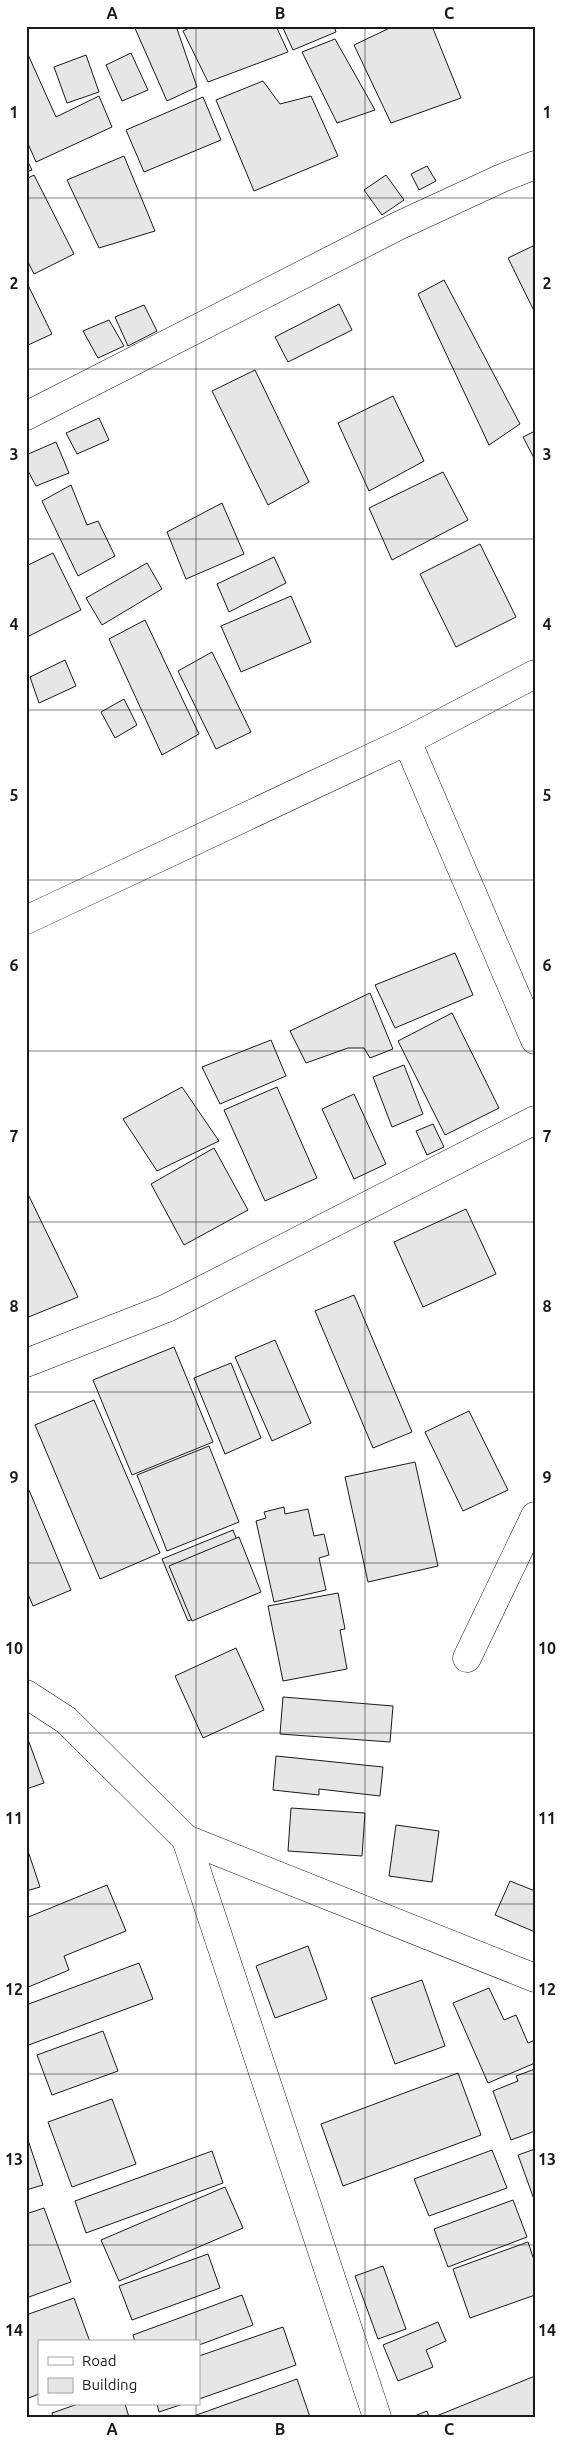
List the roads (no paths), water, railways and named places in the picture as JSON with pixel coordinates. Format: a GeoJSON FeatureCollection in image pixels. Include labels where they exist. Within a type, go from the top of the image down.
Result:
{"type":"FeatureCollection","features":[{"type":"Feature","properties":{"kind":"street"},"geometry":{"type":"LineString","coordinates":[[26,416],[398,226],[502,178],[535,165]]}},
{"type":"Feature","properties":{"kind":"street"},"geometry":{"type":"LineString","coordinates":[[26,920],[407,741],[535,674]]}},
{"type":"Feature","properties":{"kind":"street"},"geometry":{"type":"LineString","coordinates":[[407,741],[535,1040]]}},
{"type":"Feature","properties":{"kind":"street"},"geometry":{"type":"LineString","coordinates":[[26,1363],[167,1308],[535,1120]]}},
{"type":"Feature","properties":{"kind":"street"},"geometry":{"type":"LineString","coordinates":[[467,1658],[535,1516]]}},
{"type":"Feature","properties":{"kind":"street"},"geometry":{"type":"LineString","coordinates":[[26,1694],[66,1720],[186,1839],[535,1978]]}},
{"type":"Feature","properties":{"kind":"street"},"geometry":{"type":"LineString","coordinates":[[186,1839],[377,2417]]}}]}
